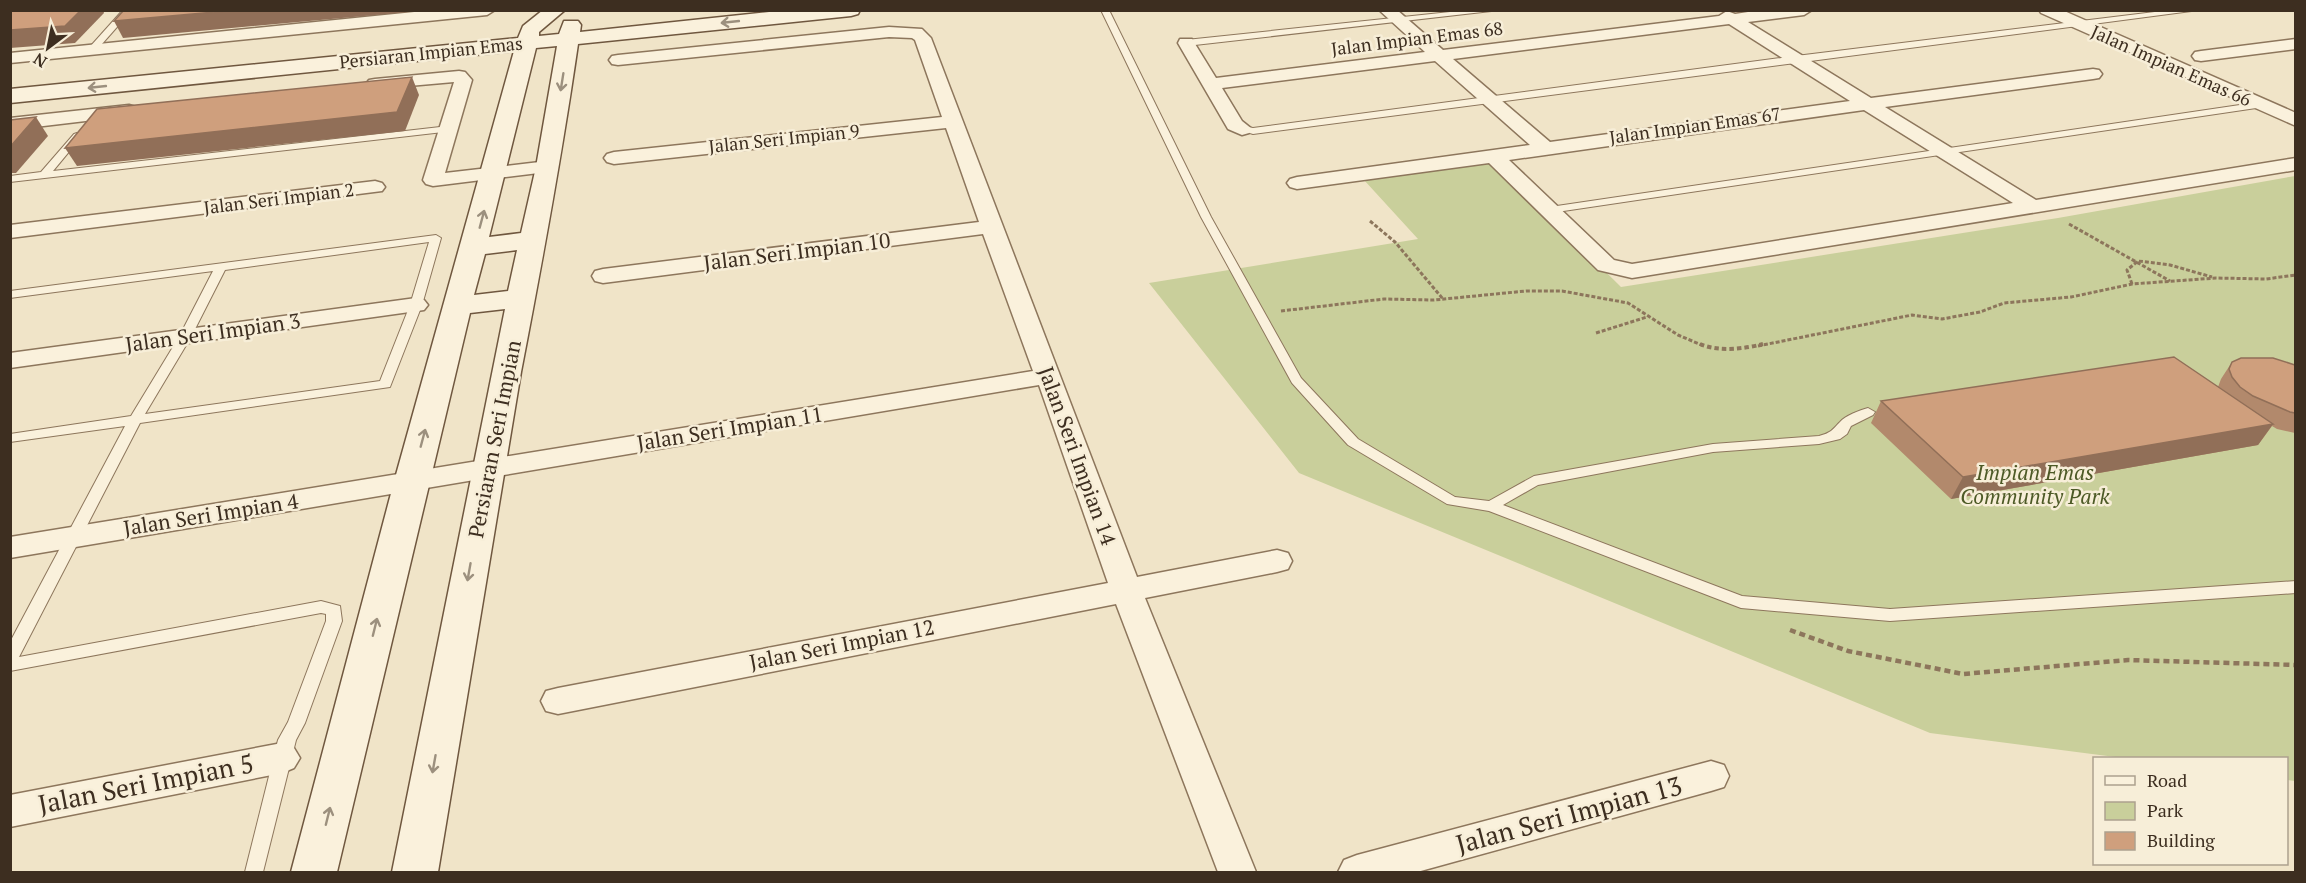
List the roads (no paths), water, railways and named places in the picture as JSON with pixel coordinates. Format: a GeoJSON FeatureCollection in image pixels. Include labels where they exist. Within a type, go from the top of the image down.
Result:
{"type":"FeatureCollection","features":[{"type":"Feature","properties":{"kind":"street","name":"Persiaran Impian Emas"},"geometry":{"type":"LineString","coordinates":[[10,81],[362,46],[543,21],[637,17],[703,10]]}},
{"type":"Feature","properties":{"kind":"street","name":"Persiaran Impian Emas"},"geometry":{"type":"LineString","coordinates":[[10,96],[543,21],[851,10]]}},
{"type":"Feature","properties":{"kind":"street","name":"Jalan Impian Emas 68"},"geometry":{"type":"LineString","coordinates":[[1213,84],[1440,56],[1725,15],[1804,10]]}},
{"type":"Feature","properties":{"kind":"street","name":"Jalan Impian Emas 66"},"geometry":{"type":"LineString","coordinates":[[2047,10],[2295,120]]}},
{"type":"Feature","properties":{"kind":"street"},"geometry":{"type":"LineString","coordinates":[[1725,15],[1944,152],[2032,204]]}},
{"type":"Feature","properties":{"kind":"street"},"geometry":{"type":"LineString","coordinates":[[616,16],[637,17]]}},
{"type":"Feature","properties":{"kind":"street"},"geometry":{"type":"LineString","coordinates":[[1393,16],[1545,148]]}},
{"type":"Feature","properties":{"kind":"street"},"geometry":{"type":"LineString","coordinates":[[10,58],[543,21]]}},
{"type":"Feature","properties":{"kind":"street"},"geometry":{"type":"LineString","coordinates":[[362,46],[543,21]]}},
{"type":"Feature","properties":{"kind":"street"},"geometry":{"type":"LineString","coordinates":[[314,873],[411,483],[458,306],[494,174],[543,21]]}},
{"type":"Feature","properties":{"kind":"street","name":"Persiaran Seri Impian"},"geometry":{"type":"LineString","coordinates":[[415,873],[488,470],[548,167],[543,21]]}},
{"type":"Feature","properties":{"kind":"street","name":"Jalan Seri Impian 14"},"geometry":{"type":"LineString","coordinates":[[618,60],[889,32],[916,33],[923,38],[1126,590],[1237,873]]}},
{"type":"Feature","properties":{"kind":"street"},"geometry":{"type":"LineString","coordinates":[[1186,43],[1213,84],[1235,125],[1242,129]]}},
{"type":"Feature","properties":{"kind":"street"},"geometry":{"type":"LineString","coordinates":[[2201,56],[2295,44]]}},
{"type":"Feature","properties":{"kind":"street","name":"Jalan Impian Emas 67"},"geometry":{"type":"LineString","coordinates":[[1297,183],[1495,157],[1865,102],[2093,74]]}},
{"type":"Feature","properties":{"kind":"street"},"geometry":{"type":"LineString","coordinates":[[354,86],[459,76],[463,80],[433,180],[548,167]]}},
{"type":"Feature","properties":{"kind":"street"},"geometry":{"type":"LineString","coordinates":[[10,124],[142,110]]}},
{"type":"Feature","properties":{"kind":"street","name":"Jalan Seri Impian 9"},"geometry":{"type":"LineString","coordinates":[[614,158],[954,120]]}},
{"type":"Feature","properties":{"kind":"street"},"geometry":{"type":"LineString","coordinates":[[1495,157],[1606,265],[1632,271],[2032,204],[2295,164]]}},
{"type":"Feature","properties":{"kind":"street","name":"Jalan Seri Impian 2"},"geometry":{"type":"LineString","coordinates":[[10,232],[375,187]]}},
{"type":"Feature","properties":{"kind":"street","name":"Jalan Seri Impian 10"},"geometry":{"type":"LineString","coordinates":[[603,276],[991,227]]}},
{"type":"Feature","properties":{"kind":"street"},"geometry":{"type":"LineString","coordinates":[[474,247],[534,240]]}},
{"type":"Feature","properties":{"kind":"street"},"geometry":{"type":"LineString","coordinates":[[458,306],[523,298]]}},
{"type":"Feature","properties":{"kind":"street","name":"Jalan Seri Impian 3"},"geometry":{"type":"LineString","coordinates":[[10,361],[416,305]]}},
{"type":"Feature","properties":{"kind":"street","name":"Jalan Seri Impian 11"},"geometry":{"type":"LineString","coordinates":[[411,483],[1048,376]]}},
{"type":"Feature","properties":{"kind":"street","name":"Jalan Seri Impian 4"},"geometry":{"type":"LineString","coordinates":[[10,548],[411,483]]}},
{"type":"Feature","properties":{"kind":"street","name":"Jalan Seri Impian 12"},"geometry":{"type":"LineString","coordinates":[[558,701],[1277,561]]}},
{"type":"Feature","properties":{"kind":"street","name":"Jalan Seri Impian 5"},"geometry":{"type":"LineString","coordinates":[[10,811],[282,758]]}},
{"type":"Feature","properties":{"kind":"street","name":"Jalan Seri Impian 13"},"geometry":{"type":"LineString","coordinates":[[1358,873],[1711,776]]}},
{"type":"Feature","properties":{"kind":"lane"},"geometry":{"type":"LineString","coordinates":[[91,51],[128,10]]}},
{"type":"Feature","properties":{"kind":"lane"},"geometry":{"type":"LineString","coordinates":[[1105,10],[1206,217],[1296,380],[1353,442],[1452,501],[1491,506],[1741,602],[1890,615],[2295,587]]}},
{"type":"Feature","properties":{"kind":"lane"},"geometry":{"type":"LineString","coordinates":[[1186,43],[1393,16],[1496,10]]}},
{"type":"Feature","properties":{"kind":"lane"},"geometry":{"type":"LineString","coordinates":[[1242,129],[1253,131],[1796,59],[2195,10]]}},
{"type":"Feature","properties":{"kind":"lane"},"geometry":{"type":"LineString","coordinates":[[1550,210],[2260,105]]}},
{"type":"Feature","properties":{"kind":"lane"},"geometry":{"type":"LineString","coordinates":[[44,175],[95,115]]}},
{"type":"Feature","properties":{"kind":"lane"},"geometry":{"type":"LineString","coordinates":[[10,179],[449,129]]}},
{"type":"Feature","properties":{"kind":"lane"},"geometry":{"type":"LineString","coordinates":[[10,295],[436,238],[416,305],[385,384],[10,438]]}},
{"type":"Feature","properties":{"kind":"lane"},"geometry":{"type":"LineString","coordinates":[[10,658],[135,420],[185,337],[221,267]]}},
{"type":"Feature","properties":{"kind":"lane"},"geometry":{"type":"LineString","coordinates":[[1491,506],[1534,481],[1713,448],[1819,440],[1835,436],[1842,431],[1845,424],[1868,412]]}},
{"type":"Feature","properties":{"kind":"lane"},"geometry":{"type":"LineString","coordinates":[[10,665],[321,607],[334,610],[334,621],[282,758],[254,873]]}},
{"type":"Feature","properties":{"kind":"park label","name":"Impian Emas Community Park"},"geometry":{"type":"Point","coordinates":[2035,485]}}]}
